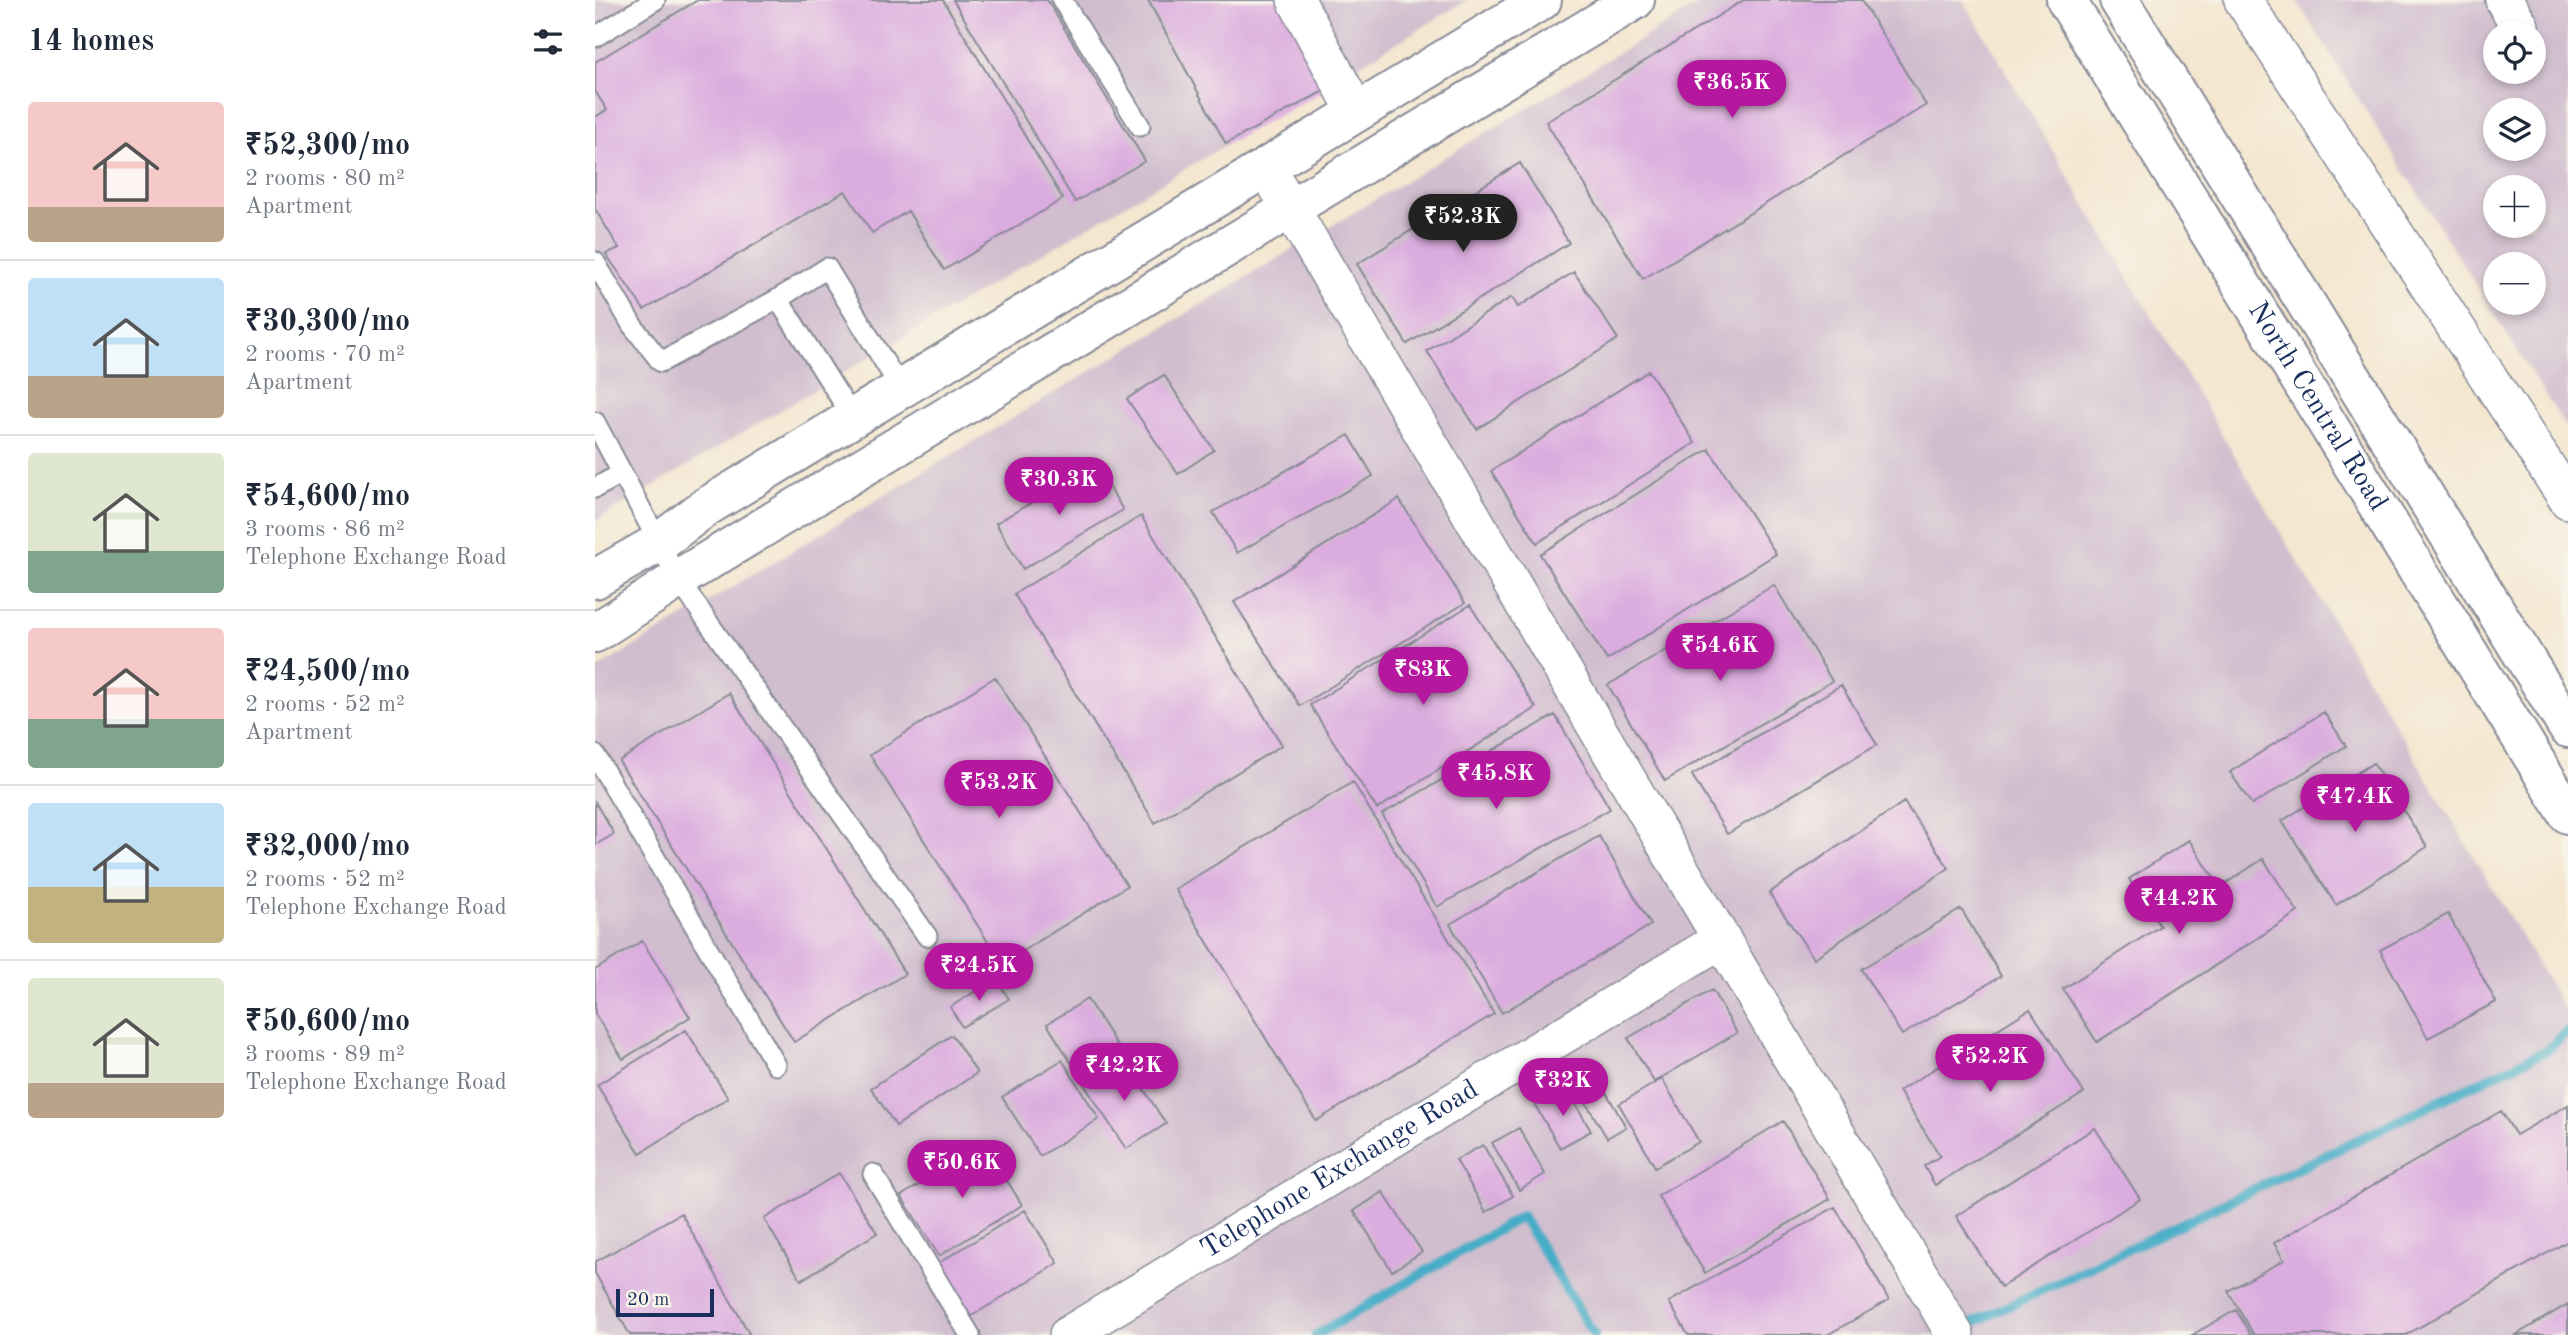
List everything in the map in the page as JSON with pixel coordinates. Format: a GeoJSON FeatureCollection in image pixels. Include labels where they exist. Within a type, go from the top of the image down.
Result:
{"type":"FeatureCollection","features":[{"type":"Feature","properties":{"kind":"street"},"geometry":{"type":"LineString","coordinates":[[1296,0],[1356,112]]}},
{"type":"Feature","properties":{"kind":"street"},"geometry":{"type":"LineString","coordinates":[[595,579],[658,543],[706,507],[1542,0]]}},
{"type":"Feature","properties":{"kind":"street"},"geometry":{"type":"LineString","coordinates":[[595,633],[678,579],[1635,0]]}},
{"type":"Feature","properties":{"kind":"street","name":"North Central Road"},"geometry":{"type":"LineString","coordinates":[[2066,0],[2568,814]]}},
{"type":"Feature","properties":{"kind":"street","name":"North Central Road"},"geometry":{"type":"LineString","coordinates":[[2119,0],[2568,728]]}},
{"type":"Feature","properties":{"kind":"street"},"geometry":{"type":"LineString","coordinates":[[2243,0],[2568,500]]}},
{"type":"Feature","properties":{"kind":"street"},"geometry":{"type":"LineString","coordinates":[[1266,167],[1951,1327]]}},
{"type":"Feature","properties":{"kind":"street","name":"Telephone Exchange Road"},"geometry":{"type":"LineString","coordinates":[[1068,1335],[1722,939]]}},
{"type":"Feature","properties":{"kind":"lane"},"geometry":{"type":"LineString","coordinates":[[595,37],[655,0]]}},
{"type":"Feature","properties":{"kind":"lane"},"geometry":{"type":"LineString","coordinates":[[1062,0],[1140,126]]}},
{"type":"Feature","properties":{"kind":"lane"},"geometry":{"type":"LineString","coordinates":[[595,262],[632,325],[661,362],[778,299],[827,268],[901,389]]}},
{"type":"Feature","properties":{"kind":"lane"},"geometry":{"type":"LineString","coordinates":[[778,299],[853,418]]}},
{"type":"Feature","properties":{"kind":"lane"},"geometry":{"type":"LineString","coordinates":[[595,422],[678,579],[927,936]]}},
{"type":"Feature","properties":{"kind":"lane"},"geometry":{"type":"LineString","coordinates":[[595,488],[621,474]]}},
{"type":"Feature","properties":{"kind":"lane"},"geometry":{"type":"LineString","coordinates":[[595,755],[776,1065]]}},
{"type":"Feature","properties":{"kind":"lane"},"geometry":{"type":"LineString","coordinates":[[873,1174],[970,1335]]}},
{"type":"Feature","properties":{"kind":"shaded area"},"geometry":{"type":"Polygon","coordinates":[[[595,0],[1468,0],[595,521],[595,0]]]}},
{"type":"Feature","properties":{"kind":"shaded area"},"geometry":{"type":"Polygon","coordinates":[[[1706,0],[1963,0],[2568,1015],[2568,1335],[595,1335],[595,670],[1706,0]]]}},
{"type":"Feature","properties":{"kind":"shaded area"},"geometry":{"type":"Polygon","coordinates":[[[2296,0],[2568,0],[2568,431],[2495,315],[2546,315],[2546,252],[2483,252],[2483,296],[2296,0]]]}},
{"type":"Feature","properties":{"kind":"building"},"geometry":{"type":"Polygon","coordinates":[[[698,0],[943,0],[1063,199],[944,270],[908,211],[872,233],[845,191],[644,310],[606,254],[619,248],[595,209],[595,117],[607,110],[595,91],[595,62],[698,0]]]}},
{"type":"Feature","properties":{"kind":"building"},"geometry":{"type":"Polygon","coordinates":[[[953,0],[1047,0],[1145,161],[1075,202],[953,0]]]}},
{"type":"Feature","properties":{"kind":"building"},"geometry":{"type":"Polygon","coordinates":[[[1148,0],[1287,0],[1333,86],[1226,144],[1148,0]]]}},
{"type":"Feature","properties":{"kind":"building"},"geometry":{"type":"Polygon","coordinates":[[[1744,0],[1861,0],[1926,105],[1643,279],[1546,122],[1744,0]]]}},
{"type":"Feature","properties":{"kind":"building"},"geometry":{"type":"Polygon","coordinates":[[[1520,163],[1569,243],[1407,344],[1357,264],[1520,163]]]}},
{"type":"Feature","properties":{"kind":"building"},"geometry":{"type":"Polygon","coordinates":[[[1574,272],[1618,339],[1477,429],[1427,351],[1512,297],[1518,307],[1574,272]]]}},
{"type":"Feature","properties":{"kind":"building"},"geometry":{"type":"Polygon","coordinates":[[[1649,371],[1695,443],[1537,543],[1491,471],[1649,371]]]}},
{"type":"Feature","properties":{"kind":"building"},"geometry":{"type":"Polygon","coordinates":[[[1164,375],[1214,450],[1178,474],[1127,399],[1164,375]]]}},
{"type":"Feature","properties":{"kind":"building"},"geometry":{"type":"Polygon","coordinates":[[[1349,435],[1373,476],[1237,553],[1213,512],[1349,435]]]}},
{"type":"Feature","properties":{"kind":"building"},"geometry":{"type":"Polygon","coordinates":[[[1709,449],[1776,554],[1607,660],[1540,554],[1709,449]]]}},
{"type":"Feature","properties":{"kind":"building"},"geometry":{"type":"Polygon","coordinates":[[[1096,465],[1123,510],[1023,569],[996,523],[1096,465]]]}},
{"type":"Feature","properties":{"kind":"building"},"geometry":{"type":"Polygon","coordinates":[[[1399,499],[1465,603],[1300,706],[1234,602],[1399,499]]]}},
{"type":"Feature","properties":{"kind":"building"},"geometry":{"type":"Polygon","coordinates":[[[1141,516],[1282,745],[1155,823],[1014,594],[1141,516]]]}},
{"type":"Feature","properties":{"kind":"building"},"geometry":{"type":"Polygon","coordinates":[[[1774,585],[1832,681],[1665,781],[1608,685],[1774,585]]]}},
{"type":"Feature","properties":{"kind":"building"},"geometry":{"type":"Polygon","coordinates":[[[1470,605],[1536,708],[1377,809],[1310,705],[1470,605]]]}},
{"type":"Feature","properties":{"kind":"building"},"geometry":{"type":"Polygon","coordinates":[[[995,677],[1127,886],[1002,964],[870,755],[995,677]]]}},
{"type":"Feature","properties":{"kind":"building"},"geometry":{"type":"Polygon","coordinates":[[[1841,685],[1877,745],[1727,834],[1692,775],[1841,685]]]}},
{"type":"Feature","properties":{"kind":"building"},"geometry":{"type":"Polygon","coordinates":[[[729,693],[905,974],[794,1042],[619,761],[729,693]]]}},
{"type":"Feature","properties":{"kind":"building"},"geometry":{"type":"Polygon","coordinates":[[[2324,712],[2346,746],[2252,805],[2230,772],[2324,712]]]}},
{"type":"Feature","properties":{"kind":"building"},"geometry":{"type":"Polygon","coordinates":[[[1555,715],[1610,809],[1437,907],[1382,814],[1555,715]]]}},
{"type":"Feature","properties":{"kind":"building"},"geometry":{"type":"Polygon","coordinates":[[[2373,763],[2427,847],[2336,905],[2282,821],[2373,763]]]}},
{"type":"Feature","properties":{"kind":"building"},"geometry":{"type":"Polygon","coordinates":[[[1353,782],[1494,1014],[1316,1121],[1175,889],[1353,782]]]}},
{"type":"Feature","properties":{"kind":"building"},"geometry":{"type":"Polygon","coordinates":[[[595,802],[614,834],[595,845],[595,802]]]}},
{"type":"Feature","properties":{"kind":"building"},"geometry":{"type":"Polygon","coordinates":[[[1904,802],[1949,868],[1814,958],[1769,893],[1904,802]]]}},
{"type":"Feature","properties":{"kind":"building"},"geometry":{"type":"Polygon","coordinates":[[[1599,836],[1651,925],[1502,1013],[1450,924],[1599,836]]]}},
{"type":"Feature","properties":{"kind":"building"},"geometry":{"type":"Polygon","coordinates":[[[2189,840],[2220,887],[2263,859],[2298,912],[2097,1042],[2063,989],[2160,926],[2129,879],[2189,840]]]}},
{"type":"Feature","properties":{"kind":"building"},"geometry":{"type":"Polygon","coordinates":[[[1961,909],[2001,976],[1902,1035],[1861,969],[1961,909]]]}},
{"type":"Feature","properties":{"kind":"building"},"geometry":{"type":"Polygon","coordinates":[[[2448,914],[2496,1002],[2428,1038],[2380,950],[2448,914]]]}},
{"type":"Feature","properties":{"kind":"building"},"geometry":{"type":"Polygon","coordinates":[[[642,941],[690,1017],[623,1059],[595,1014],[595,970],[642,941]]]}},
{"type":"Feature","properties":{"kind":"building"},"geometry":{"type":"Polygon","coordinates":[[[996,979],[1009,999],[962,1027],[950,1007],[996,979]]]}},
{"type":"Feature","properties":{"kind":"building"},"geometry":{"type":"Polygon","coordinates":[[[1712,990],[1737,1033],[1654,1082],[1628,1038],[1712,990]]]}},
{"type":"Feature","properties":{"kind":"building"},"geometry":{"type":"Polygon","coordinates":[[[1087,999],[1122,1053],[1081,1078],[1047,1024],[1087,999]]]}},
{"type":"Feature","properties":{"kind":"building"},"geometry":{"type":"Polygon","coordinates":[[[2030,1009],[2084,1093],[1935,1185],[1924,1166],[1940,1156],[1899,1091],[2030,1009]]]}},
{"type":"Feature","properties":{"kind":"building"},"geometry":{"type":"Polygon","coordinates":[[[686,1030],[728,1098],[640,1153],[597,1085],[686,1030]]]}},
{"type":"Feature","properties":{"kind":"building"},"geometry":{"type":"Polygon","coordinates":[[[952,1035],[977,1073],[896,1126],[871,1088],[952,1035]]]}},
{"type":"Feature","properties":{"kind":"building"},"geometry":{"type":"Polygon","coordinates":[[[1123,1057],[1166,1124],[1126,1149],[1083,1083],[1123,1057]]]}},
{"type":"Feature","properties":{"kind":"building"},"geometry":{"type":"Polygon","coordinates":[[[1062,1060],[1099,1119],[1040,1156],[1002,1097],[1062,1060]]]}},
{"type":"Feature","properties":{"kind":"building"},"geometry":{"type":"Polygon","coordinates":[[[1662,1079],[1699,1142],[1655,1167],[1619,1104],[1662,1079]]]}},
{"type":"Feature","properties":{"kind":"building"},"geometry":{"type":"Polygon","coordinates":[[[1566,1087],[1591,1131],[1560,1148],[1535,1105],[1566,1087]]]}},
{"type":"Feature","properties":{"kind":"building"},"geometry":{"type":"Polygon","coordinates":[[[1603,1087],[1626,1127],[1607,1138],[1583,1098],[1603,1087]]]}},
{"type":"Feature","properties":{"kind":"building"},"geometry":{"type":"Polygon","coordinates":[[[2568,1105],[2568,1241],[2406,1335],[2254,1335],[2228,1291],[2284,1260],[2274,1243],[2501,1111],[2516,1135],[2568,1105]]]}},
{"type":"Feature","properties":{"kind":"building"},"geometry":{"type":"Polygon","coordinates":[[[1783,1121],[1830,1199],[1705,1273],[1658,1196],[1783,1121]]]}},
{"type":"Feature","properties":{"kind":"building"},"geometry":{"type":"Polygon","coordinates":[[[1519,1128],[1545,1174],[1519,1190],[1492,1143],[1519,1128]]]}},
{"type":"Feature","properties":{"kind":"building"},"geometry":{"type":"Polygon","coordinates":[[[2095,1128],[2140,1199],[2001,1287],[1956,1216],[2095,1128]]]}},
{"type":"Feature","properties":{"kind":"building"},"geometry":{"type":"Polygon","coordinates":[[[985,1145],[1022,1205],[939,1256],[901,1196],[985,1145]]]}},
{"type":"Feature","properties":{"kind":"building"},"geometry":{"type":"Polygon","coordinates":[[[1483,1145],[1513,1196],[1486,1212],[1456,1160],[1483,1145]]]}},
{"type":"Feature","properties":{"kind":"building"},"geometry":{"type":"Polygon","coordinates":[[[839,1173],[877,1233],[801,1280],[764,1219],[839,1173]]]}},
{"type":"Feature","properties":{"kind":"building"},"geometry":{"type":"Polygon","coordinates":[[[1383,1192],[1422,1252],[1392,1271],[1354,1211],[1383,1192]]]}},
{"type":"Feature","properties":{"kind":"building"},"geometry":{"type":"Polygon","coordinates":[[[1835,1207],[1889,1300],[1827,1335],[1688,1335],[1669,1302],[1835,1207]]]}},
{"type":"Feature","properties":{"kind":"building"},"geometry":{"type":"Polygon","coordinates":[[[1025,1210],[1058,1263],[970,1317],[937,1264],[1025,1210]]]}},
{"type":"Feature","properties":{"kind":"building"},"geometry":{"type":"Polygon","coordinates":[[[681,1213],[750,1335],[630,1335],[595,1273],[595,1262],[681,1213]]]}},
{"type":"Feature","properties":{"kind":"building"},"geometry":{"type":"Polygon","coordinates":[[[2568,1304],[2568,1335],[2516,1335],[2568,1304]]]}},
{"type":"Feature","properties":{"kind":"building"},"geometry":{"type":"Polygon","coordinates":[[[2236,1310],[2251,1335],[2192,1335],[2236,1310]]]}},
{"type":"Feature","properties":{"kind":"waterway"},"geometry":{"type":"LineString","coordinates":[[1960,1329],[2547,1050],[2568,1031]]}},
{"type":"Feature","properties":{"kind":"waterway"},"geometry":{"type":"LineString","coordinates":[[1316,1335],[1522,1216],[1594,1335]]}}]}
